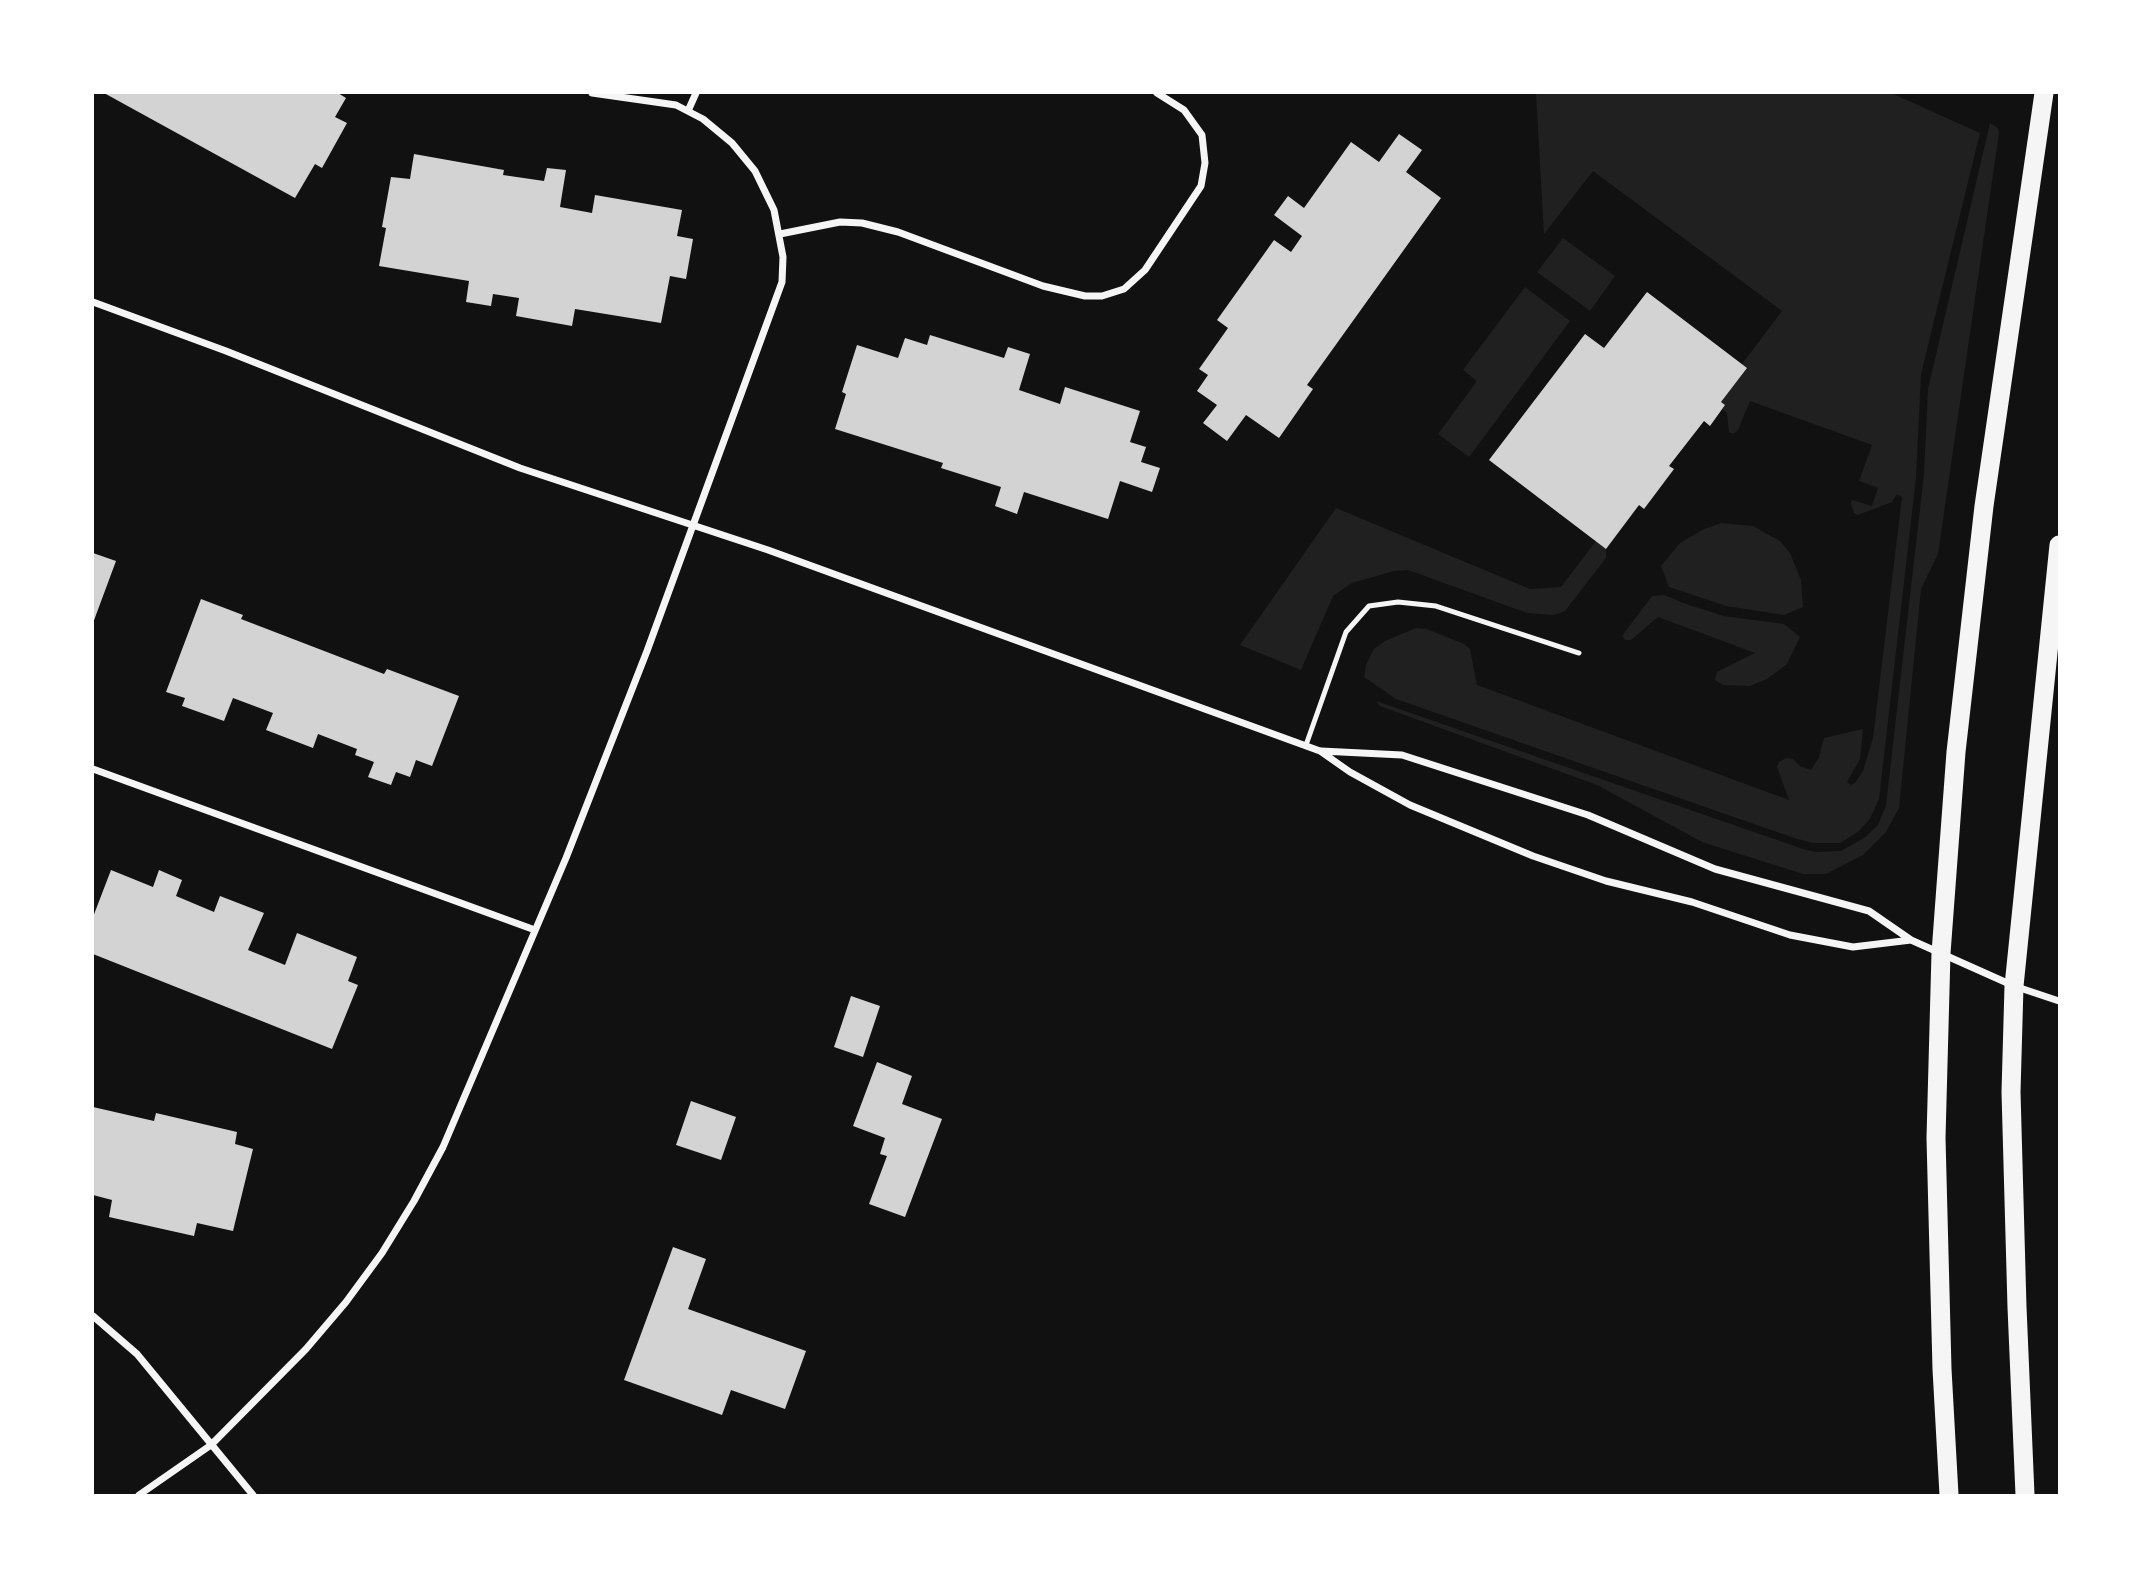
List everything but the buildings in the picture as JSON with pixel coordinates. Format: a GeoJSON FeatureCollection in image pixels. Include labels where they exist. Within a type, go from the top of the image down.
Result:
{"type":"FeatureCollection","features":[{"type":"Feature","properties":{"kind":"highway"},"geometry":{"type":"LineString","coordinates":[[1950,1495],[1942,1369],[1936,1138],[1941,953],[1956,752],[1984,506],[2044,93]]}},
{"type":"Feature","properties":{"kind":"highway"},"geometry":{"type":"LineString","coordinates":[[2025,1495],[2011,1091],[2014,986],[2059,552]]}},
{"type":"Feature","properties":{"kind":"street"},"geometry":{"type":"LineString","coordinates":[[139,1495],[211,1445],[306,1349],[346,1302],[382,1253],[443,1147],[535,930],[647,651],[782,282],[780,234],[765,187],[738,149],[719,131],[676,105],[592,93]]}},
{"type":"Feature","properties":{"kind":"street"},"geometry":{"type":"LineString","coordinates":[[688,111],[696,93]]}},
{"type":"Feature","properties":{"kind":"street"},"geometry":{"type":"LineString","coordinates":[[780,234],[840,222],[862,223],[898,232],[1043,286],[1085,296],[1102,296],[1124,289],[1145,270],[1201,186],[1205,163],[1202,135],[1184,110],[1157,93]]}},
{"type":"Feature","properties":{"kind":"street"},"geometry":{"type":"LineString","coordinates":[[93,302],[226,351],[520,468],[694,525],[1306,745],[1410,805],[1533,856],[1606,881],[1692,902],[1790,935],[1853,947],[1911,940]]}},
{"type":"Feature","properties":{"kind":"street"},"geometry":{"type":"LineString","coordinates":[[1320,751],[1402,755],[1588,815],[1715,869],[1869,911],[1911,940],[2014,986],[2059,1001]]}},
{"type":"Feature","properties":{"kind":"street"},"geometry":{"type":"LineString","coordinates":[[93,769],[535,930]]}},
{"type":"Feature","properties":{"kind":"street"},"geometry":{"type":"LineString","coordinates":[[93,1316],[137,1354],[253,1495]]}},
{"type":"Feature","properties":{"kind":"lane"},"geometry":{"type":"LineString","coordinates":[[1306,745],[1346,632],[1369,606],[1398,602],[1436,607],[1579,653]]}},
{"type":"Feature","properties":{"kind":"shaded area"},"geometry":{"type":"Polygon","coordinates":[[[1536,93],[1891,93],[1980,133],[1921,374],[1916,478],[1879,799],[1870,819],[1858,832],[1840,843],[1813,843],[1794,838],[1396,699],[1364,677],[1366,665],[1374,649],[1385,641],[1416,628],[1427,629],[1470,649],[1477,685],[1789,800],[1777,767],[1779,762],[1786,758],[1793,759],[1800,766],[1811,770],[1819,757],[1824,738],[1863,729],[1860,759],[1847,782],[1851,785],[1863,771],[1873,738],[1902,497],[1897,494],[1892,502],[1858,515],[1854,513],[1852,500],[1872,506],[1878,488],[1859,481],[1872,445],[1750,401],[1738,430],[1733,434],[1729,432],[1727,413],[1722,409],[1725,405],[1721,402],[1747,368],[1742,364],[1782,311],[1593,171],[1544,234],[1536,93]]]}},
{"type":"Feature","properties":{"kind":"shaded area"},"geometry":{"type":"Polygon","coordinates":[[[1990,123],[1998,128],[1999,133],[1938,554],[1921,589],[1899,808],[1886,832],[1863,855],[1826,874],[1803,874],[1702,842],[1597,785],[1380,706],[1376,701],[1803,849],[1816,852],[1841,851],[1864,838],[1878,825],[1886,805],[1924,474],[1928,389],[1990,123]]]}},
{"type":"Feature","properties":{"kind":"shaded area"},"geometry":{"type":"Polygon","coordinates":[[[1563,238],[1615,276],[1590,311],[1537,272],[1563,238]]]}},
{"type":"Feature","properties":{"kind":"shaded area"},"geometry":{"type":"Polygon","coordinates":[[[1525,287],[1570,321],[1469,457],[1438,434],[1477,381],[1463,370],[1525,287]]]}},
{"type":"Feature","properties":{"kind":"shaded area"},"geometry":{"type":"Polygon","coordinates":[[[1336,508],[1530,589],[1561,587],[1596,541],[1606,549],[1606,558],[1565,611],[1554,615],[1527,613],[1408,570],[1394,571],[1352,583],[1333,596],[1301,670],[1240,645],[1336,508]]]}},
{"type":"Feature","properties":{"kind":"shaded area"},"geometry":{"type":"Polygon","coordinates":[[[1721,523],[1753,526],[1780,541],[1790,553],[1801,580],[1803,607],[1784,615],[1726,606],[1669,587],[1661,566],[1680,543],[1721,523]]]}},
{"type":"Feature","properties":{"kind":"shaded area"},"geometry":{"type":"Polygon","coordinates":[[[1664,595],[1724,616],[1784,624],[1800,637],[1787,664],[1767,679],[1750,686],[1723,685],[1715,680],[1717,672],[1755,653],[1658,617],[1631,640],[1625,640],[1622,636],[1652,596],[1664,595]]]}}]}
